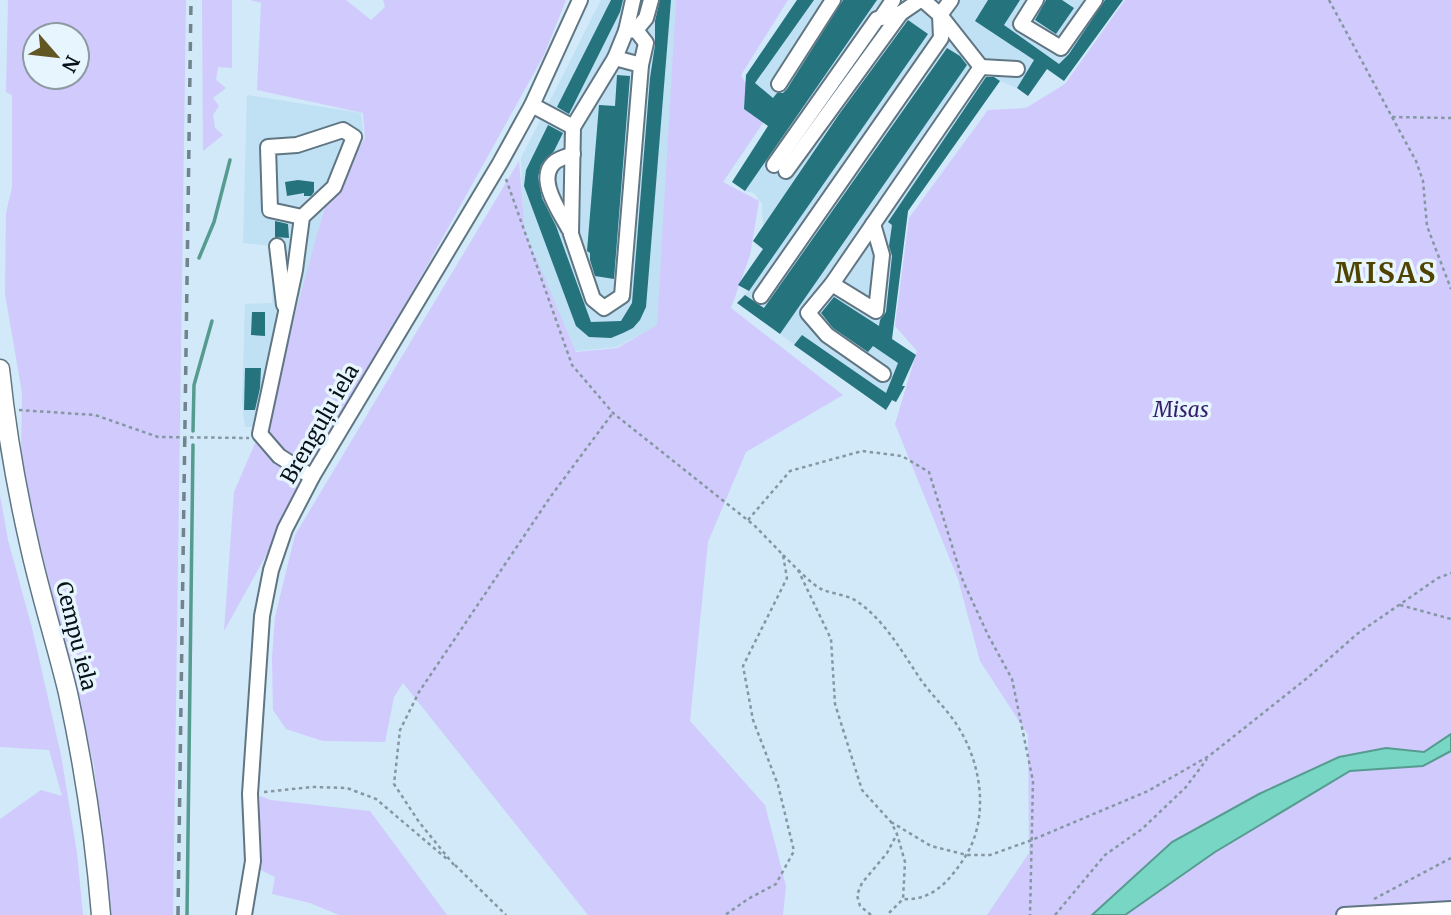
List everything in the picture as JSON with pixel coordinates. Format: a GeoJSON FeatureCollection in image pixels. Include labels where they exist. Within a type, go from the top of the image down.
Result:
{"type":"FeatureCollection","features":[{"type":"Feature","properties":{"kind":"main road","name":"Cempu iela"},"geometry":{"type":"LineString","coordinates":[[0,369],[4,409],[29,544],[81,757],[101,915]]}},
{"type":"Feature","properties":{"kind":"street","name":"Brenguļu iela"},"geometry":{"type":"LineString","coordinates":[[244,915],[253,861],[250,794],[264,605],[271,570],[285,529],[312,478],[500,163],[532,105],[580,0]]}},
{"type":"Feature","properties":{"kind":"street"},"geometry":{"type":"LineString","coordinates":[[631,30],[633,0]]}},
{"type":"Feature","properties":{"kind":"street"},"geometry":{"type":"LineString","coordinates":[[571,234],[573,127],[631,30],[646,18],[651,0]]}},
{"type":"Feature","properties":{"kind":"street"},"geometry":{"type":"LineString","coordinates":[[779,84],[833,0]]}},
{"type":"Feature","properties":{"kind":"street"},"geometry":{"type":"LineString","coordinates":[[897,7],[780,168],[877,19],[897,7],[921,0],[940,15],[981,67],[1017,69]]}},
{"type":"Feature","properties":{"kind":"street"},"geometry":{"type":"LineString","coordinates":[[761,296],[941,38],[940,15],[951,0]]}},
{"type":"Feature","properties":{"kind":"street"},"geometry":{"type":"LineString","coordinates":[[1036,0],[1021,24],[1061,48],[1091,1]]}},
{"type":"Feature","properties":{"kind":"street"},"geometry":{"type":"LineString","coordinates":[[573,154],[555,162],[548,171],[548,188],[571,234],[593,299],[604,308],[622,296],[646,43],[631,30]]}},
{"type":"Feature","properties":{"kind":"street"},"geometry":{"type":"LineString","coordinates":[[615,58],[642,65]]}},
{"type":"Feature","properties":{"kind":"street"},"geometry":{"type":"LineString","coordinates":[[884,374],[827,335],[808,313],[832,284],[981,67]]}},
{"type":"Feature","properties":{"kind":"street"},"geometry":{"type":"LineString","coordinates":[[532,105],[573,127]]}},
{"type":"Feature","properties":{"kind":"street"},"geometry":{"type":"LineString","coordinates":[[302,217],[270,211],[268,147],[297,145],[343,130],[354,137],[334,187],[302,217],[295,270],[260,434],[279,456],[312,478]]}},
{"type":"Feature","properties":{"kind":"street"},"geometry":{"type":"LineString","coordinates":[[832,284],[876,311],[882,255],[873,224]]}},
{"type":"Feature","properties":{"kind":"street"},"geometry":{"type":"LineString","coordinates":[[277,246],[285,317]]}},
{"type":"Feature","properties":{"kind":"street"},"geometry":{"type":"LineString","coordinates":[[1344,915],[1451,909]]}},
{"type":"Feature","properties":{"kind":"path"},"geometry":{"type":"LineString","coordinates":[[1329,0],[1416,161],[1423,181],[1427,226],[1451,289]]}},
{"type":"Feature","properties":{"kind":"path"},"geometry":{"type":"LineString","coordinates":[[1392,117],[1451,118]]}},
{"type":"Feature","properties":{"kind":"path"},"geometry":{"type":"LineString","coordinates":[[500,163],[572,365],[613,413],[748,520],[820,589],[857,601],[895,638],[921,680],[960,730],[975,764],[980,792],[978,826],[967,855],[953,875],[931,894],[918,900],[903,899]]}},
{"type":"Feature","properties":{"kind":"path"},"geometry":{"type":"LineString","coordinates":[[4,409],[94,415],[158,438],[250,438]]}},
{"type":"Feature","properties":{"kind":"path"},"geometry":{"type":"LineString","coordinates":[[454,865],[419,822],[394,784],[400,730],[419,692],[473,611],[551,496],[613,413]]}},
{"type":"Feature","properties":{"kind":"path"},"geometry":{"type":"LineString","coordinates":[[748,520],[790,471],[862,451],[902,456],[929,472],[963,581],[1012,679],[1033,781],[1030,915]]}},
{"type":"Feature","properties":{"kind":"path"},"geometry":{"type":"LineString","coordinates":[[725,915],[776,884],[794,851],[778,785],[753,720],[743,666],[787,578],[783,555]]}},
{"type":"Feature","properties":{"kind":"path"},"geometry":{"type":"LineString","coordinates":[[798,570],[831,639],[835,704],[862,790],[891,822],[905,862],[903,899],[887,915]]}},
{"type":"Feature","properties":{"kind":"path"},"geometry":{"type":"LineString","coordinates":[[891,822],[931,846],[967,855],[990,855],[1149,791],[1209,756],[1306,679],[1357,634],[1451,573]]}},
{"type":"Feature","properties":{"kind":"path"},"geometry":{"type":"LineString","coordinates":[[1399,605],[1451,619]]}},
{"type":"Feature","properties":{"kind":"path"},"geometry":{"type":"LineString","coordinates":[[1055,915],[1105,855],[1142,829],[1186,788],[1209,756]]}},
{"type":"Feature","properties":{"kind":"path"},"geometry":{"type":"LineString","coordinates":[[250,794],[312,788],[347,788],[376,799],[454,865],[506,915]]}},
{"type":"Feature","properties":{"kind":"path"},"geometry":{"type":"LineString","coordinates":[[871,915],[860,906],[857,895],[862,883],[887,853],[897,834]]}},
{"type":"Feature","properties":{"kind":"path"},"geometry":{"type":"LineString","coordinates":[[1368,902],[1451,858]]}},
{"type":"Feature","properties":{"kind":"shaded area"},"geometry":{"type":"Polygon","coordinates":[[[601,0],[676,0],[658,325],[616,347],[575,351],[524,233],[521,158],[601,0]]]}},
{"type":"Feature","properties":{"kind":"shaded area"},"geometry":{"type":"Polygon","coordinates":[[[797,0],[1123,0],[1064,81],[1047,69],[1028,96],[1000,81],[908,211],[892,339],[916,355],[902,385],[905,386],[896,402],[892,400],[886,410],[737,303],[748,291],[738,285],[763,249],[753,241],[763,226],[762,204],[754,193],[745,191],[732,182],[768,126],[744,109],[746,75],[797,0]]]}},
{"type":"Feature","properties":{"kind":"shaded area"},"geometry":{"type":"Polygon","coordinates":[[[247,95],[361,113],[364,138],[324,206],[283,386],[265,427],[245,427],[242,402],[245,304],[272,303],[274,246],[243,243],[247,95]]]}},
{"type":"Feature","properties":{"kind":"shaded area"},"geometry":{"type":"Polygon","coordinates":[[[1451,734],[1451,751],[1423,766],[1350,771],[1215,852],[1125,915],[1092,915],[1172,842],[1259,794],[1339,757],[1386,748],[1424,752],[1451,734]]]}},
{"type":"Feature","properties":{"kind":"green space"},"geometry":{"type":"Polygon","coordinates":[[[8,0],[186,0],[173,915],[111,915],[94,766],[26,487],[21,453],[22,393],[5,294],[6,213],[12,187],[12,95],[6,92],[8,0]]]}},
{"type":"Feature","properties":{"kind":"green space"},"geometry":{"type":"Polygon","coordinates":[[[202,0],[232,0],[232,68],[218,67],[216,80],[226,88],[213,98],[219,106],[213,115],[215,128],[223,135],[203,151],[202,0]]]}},
{"type":"Feature","properties":{"kind":"green space"},"geometry":{"type":"Polygon","coordinates":[[[250,0],[346,0],[371,20],[385,7],[383,0],[566,0],[544,55],[224,631],[234,492],[268,413],[325,206],[365,138],[363,113],[257,90],[261,3],[250,0]]]}},
{"type":"Feature","properties":{"kind":"green space"},"geometry":{"type":"Polygon","coordinates":[[[676,0],[788,0],[741,75],[765,120],[723,182],[759,201],[750,255],[731,308],[843,395],[746,452],[708,542],[690,721],[765,805],[786,886],[783,915],[588,915],[403,683],[394,697],[385,742],[323,741],[286,729],[273,710],[272,658],[275,617],[295,535],[519,161],[525,232],[576,352],[617,348],[657,325],[676,0]]]}},
{"type":"Feature","properties":{"kind":"green space","name":"Misas"},"geometry":{"type":"Polygon","coordinates":[[[1125,0],[1451,0],[1451,734],[1424,752],[1386,748],[1339,757],[1259,794],[1172,842],[1092,915],[987,915],[1029,853],[1028,735],[980,661],[958,579],[895,424],[917,351],[895,326],[909,218],[988,110],[1026,108],[1065,84],[1125,0]]]}},
{"type":"Feature","properties":{"kind":"green space"},"geometry":{"type":"Polygon","coordinates":[[[0,495],[8,540],[32,628],[61,755],[77,853],[83,915],[0,915],[0,819],[41,790],[62,796],[49,750],[0,747],[0,495]]]}},
{"type":"Feature","properties":{"kind":"green space"},"geometry":{"type":"Polygon","coordinates":[[[1451,751],[1451,915],[1125,915],[1215,852],[1350,771],[1423,766],[1451,751]]]}},
{"type":"Feature","properties":{"kind":"green space"},"geometry":{"type":"Polygon","coordinates":[[[260,796],[271,800],[370,811],[447,915],[339,915],[310,903],[272,894],[275,877],[259,869],[260,796]]]}},
{"type":"Feature","properties":{"kind":"building"},"geometry":{"type":"Polygon","coordinates":[[[611,0],[623,0],[620,12],[569,114],[557,107],[611,0]]]}},
{"type":"Feature","properties":{"kind":"building"},"geometry":{"type":"Polygon","coordinates":[[[660,0],[671,0],[646,307],[633,328],[611,338],[589,337],[576,326],[524,186],[526,170],[548,125],[563,133],[554,151],[541,165],[538,177],[542,198],[556,226],[591,322],[621,321],[632,303],[655,21],[660,0]]]}},
{"type":"Feature","properties":{"kind":"building"},"geometry":{"type":"Polygon","coordinates":[[[797,0],[814,0],[755,83],[773,98],[787,89],[843,0],[877,0],[745,191],[732,182],[768,126],[744,109],[746,75],[797,0]]]}},
{"type":"Feature","properties":{"kind":"building"},"geometry":{"type":"Polygon","coordinates":[[[988,0],[1020,0],[1004,25],[1059,64],[1069,54],[1105,0],[1123,0],[1064,81],[1047,69],[1028,96],[1017,88],[1034,60],[975,21],[988,0]]]}},
{"type":"Feature","properties":{"kind":"building"},"geometry":{"type":"Polygon","coordinates":[[[1046,0],[1062,0],[1074,8],[1056,34],[1035,20],[1046,0]]]}},
{"type":"Feature","properties":{"kind":"building"},"geometry":{"type":"Polygon","coordinates":[[[908,20],[928,34],[749,291],[738,285],[763,249],[753,241],[840,113],[908,20]]]}},
{"type":"Feature","properties":{"kind":"building"},"geometry":{"type":"Polygon","coordinates":[[[947,48],[960,56],[967,65],[780,334],[737,303],[745,295],[764,308],[947,48]]]}},
{"type":"Feature","properties":{"kind":"building"},"geometry":{"type":"Polygon","coordinates":[[[617,75],[630,76],[614,279],[595,276],[590,253],[587,251],[599,105],[615,106],[617,75]]]}},
{"type":"Feature","properties":{"kind":"building"},"geometry":{"type":"Polygon","coordinates":[[[986,77],[994,77],[1000,81],[908,211],[892,339],[916,355],[902,386],[905,386],[896,402],[892,400],[886,410],[794,345],[802,335],[886,393],[898,363],[873,346],[868,352],[833,328],[821,313],[834,297],[879,326],[886,312],[892,256],[889,246],[892,225],[888,222],[986,77]]]}},
{"type":"Feature","properties":{"kind":"building"},"geometry":{"type":"Polygon","coordinates":[[[285,182],[314,182],[311,196],[304,196],[304,193],[287,196],[285,182]]]}},
{"type":"Feature","properties":{"kind":"building"},"geometry":{"type":"Polygon","coordinates":[[[275,221],[288,224],[289,238],[275,237],[275,221]]]}},
{"type":"Feature","properties":{"kind":"building"},"geometry":{"type":"Polygon","coordinates":[[[252,312],[265,312],[265,336],[251,335],[252,312]]]}},
{"type":"Feature","properties":{"kind":"building"},"geometry":{"type":"Polygon","coordinates":[[[245,368],[261,368],[255,410],[244,410],[245,368]]]}},
{"type":"Feature","properties":{"kind":"waterway"},"geometry":{"type":"LineString","coordinates":[[199,258],[214,222],[230,160]]}},
{"type":"Feature","properties":{"kind":"waterway"},"geometry":{"type":"LineString","coordinates":[[193,431],[194,385],[212,321]]}},
{"type":"Feature","properties":{"kind":"waterway"},"geometry":{"type":"LineString","coordinates":[[187,915],[193,445]]}},
{"type":"Feature","properties":{"kind":"railway"},"geometry":{"type":"LineString","coordinates":[[178,915],[191,0]]}},
{"type":"Feature","properties":{"kind":"district","name":"MISAS"},"geometry":{"type":"Point","coordinates":[1386,273]}}]}
